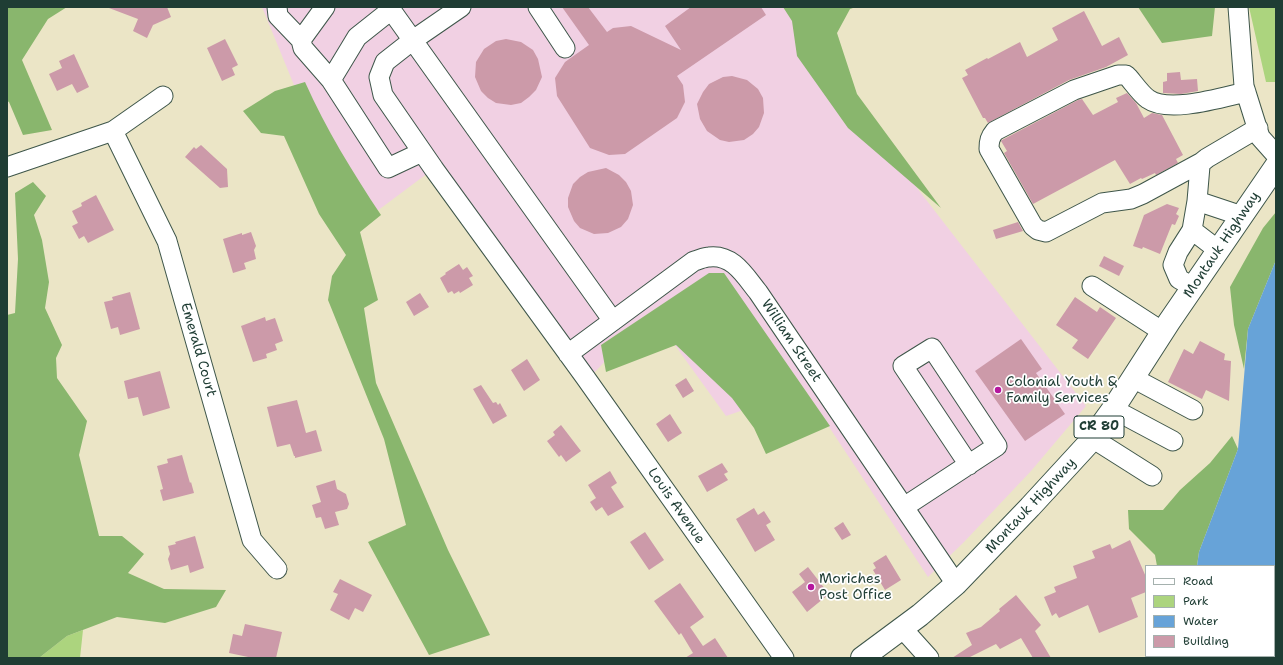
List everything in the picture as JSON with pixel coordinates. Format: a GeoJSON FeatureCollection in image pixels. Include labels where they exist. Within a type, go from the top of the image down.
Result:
{"type":"FeatureCollection","features":[{"type":"Feature","properties":{"kind":"main road","name":"Montauk Highway"},"geometry":{"type":"LineString","coordinates":[[862,658],[920,616],[956,584],[1030,507],[1092,438],[1113,409],[1162,332],[1276,166]]}},
{"type":"Feature","properties":{"kind":"street"},"geometry":{"type":"LineString","coordinates":[[278,7],[278,16],[301,40],[302,48],[331,80],[388,168],[422,152]]}},
{"type":"Feature","properties":{"kind":"street"},"geometry":{"type":"LineString","coordinates":[[301,40],[325,7]]}},
{"type":"Feature","properties":{"kind":"street","name":"Louis Avenue"},"geometry":{"type":"LineString","coordinates":[[461,7],[413,40],[385,62],[379,77],[383,95],[422,152],[568,354],[784,658]]}},
{"type":"Feature","properties":{"kind":"street"},"geometry":{"type":"LineString","coordinates":[[538,7],[565,48]]}},
{"type":"Feature","properties":{"kind":"street"},"geometry":{"type":"LineString","coordinates":[[1238,7],[1244,86],[1260,137],[1276,155]]}},
{"type":"Feature","properties":{"kind":"street"},"geometry":{"type":"LineString","coordinates":[[331,80],[357,37],[390,9],[613,321]]}},
{"type":"Feature","properties":{"kind":"street"},"geometry":{"type":"LineString","coordinates":[[1246,92],[1197,104],[1159,104],[1148,100],[1126,75],[1118,75],[1074,90],[995,131],[991,136],[989,149],[1033,226],[1038,230],[1046,232],[1102,203],[1131,199],[1144,194],[1202,162],[1258,128]]}},
{"type":"Feature","properties":{"kind":"street"},"geometry":{"type":"LineString","coordinates":[[7,167],[113,131],[163,96]]}},
{"type":"Feature","properties":{"kind":"street","name":"Emerald Court"},"geometry":{"type":"LineString","coordinates":[[113,131],[167,241],[252,540],[277,569]]}},
{"type":"Feature","properties":{"kind":"street"},"geometry":{"type":"LineString","coordinates":[[1193,287],[1179,279],[1173,265],[1178,252],[1192,230],[1202,162]]}},
{"type":"Feature","properties":{"kind":"street"},"geometry":{"type":"LineString","coordinates":[[1197,201],[1242,216]]}},
{"type":"Feature","properties":{"kind":"street"},"geometry":{"type":"LineString","coordinates":[[1192,230],[1218,250]]}},
{"type":"Feature","properties":{"kind":"street","name":"William Street"},"geometry":{"type":"LineString","coordinates":[[568,354],[694,261],[710,257],[725,259],[736,264],[758,292],[956,584]]}},
{"type":"Feature","properties":{"kind":"street"},"geometry":{"type":"LineString","coordinates":[[1092,286],[1162,332]]}},
{"type":"Feature","properties":{"kind":"street"},"geometry":{"type":"LineString","coordinates":[[904,507],[969,465],[997,446],[932,348],[903,366],[969,465]]}},
{"type":"Feature","properties":{"kind":"street"},"geometry":{"type":"LineString","coordinates":[[1133,378],[1193,410]]}},
{"type":"Feature","properties":{"kind":"street"},"geometry":{"type":"LineString","coordinates":[[1113,409],[1173,441]]}},
{"type":"Feature","properties":{"kind":"street"},"geometry":{"type":"LineString","coordinates":[[1092,438],[1152,476]]}},
{"type":"Feature","properties":{"kind":"street"},"geometry":{"type":"LineString","coordinates":[[902,628],[929,658]]}},
{"type":"Feature","properties":{"kind":"shaded area"},"geometry":{"type":"Polygon","coordinates":[[[262,7],[792,7],[886,148],[1086,406],[1031,471],[964,542],[928,577],[804,389],[726,416],[651,312],[594,373],[440,164],[353,229],[262,7]]]}},
{"type":"Feature","properties":{"kind":"green space"},"geometry":{"type":"Polygon","coordinates":[[[7,7],[67,7],[48,19],[22,60],[52,130],[23,135],[9,102],[7,101],[7,7]]]}},
{"type":"Feature","properties":{"kind":"green space"},"geometry":{"type":"Polygon","coordinates":[[[783,7],[856,7],[850,9],[837,33],[857,94],[941,208],[848,128],[797,56],[792,21],[783,7]]]}},
{"type":"Feature","properties":{"kind":"green space"},"geometry":{"type":"Polygon","coordinates":[[[1138,7],[1215,7],[1212,36],[1162,43],[1138,7]]]}},
{"type":"Feature","properties":{"kind":"green space"},"geometry":{"type":"Polygon","coordinates":[[[1249,7],[1276,7],[1276,82],[1266,82],[1249,7]]]}},
{"type":"Feature","properties":{"kind":"green space"},"geometry":{"type":"Polygon","coordinates":[[[305,82],[340,150],[381,215],[360,232],[378,300],[364,308],[376,383],[448,550],[490,635],[429,655],[368,542],[406,525],[384,439],[328,300],[332,276],[346,255],[319,214],[284,136],[261,133],[243,111],[275,91],[305,82]]]}},
{"type":"Feature","properties":{"kind":"green space"},"geometry":{"type":"Polygon","coordinates":[[[33,182],[46,196],[34,215],[42,240],[49,282],[45,308],[62,345],[56,358],[57,378],[87,421],[79,455],[99,536],[122,536],[144,554],[128,573],[164,589],[226,590],[216,607],[165,623],[117,617],[67,636],[39,658],[7,658],[7,315],[15,313],[18,259],[15,193],[33,182]]]}},
{"type":"Feature","properties":{"kind":"green space"},"geometry":{"type":"Polygon","coordinates":[[[1276,212],[1276,260],[1248,329],[1244,369],[1234,325],[1230,287],[1263,228],[1276,212]]]}},
{"type":"Feature","properties":{"kind":"green space"},"geometry":{"type":"Polygon","coordinates":[[[709,273],[724,273],[830,426],[766,454],[754,428],[732,398],[676,345],[606,372],[601,345],[709,273]]]}},
{"type":"Feature","properties":{"kind":"green space"},"geometry":{"type":"Polygon","coordinates":[[[1232,436],[1238,449],[1199,552],[1197,565],[1157,565],[1155,555],[1129,529],[1128,510],[1163,510],[1180,490],[1210,463],[1232,436]]]}},
{"type":"Feature","properties":{"kind":"green space"},"geometry":{"type":"Polygon","coordinates":[[[83,630],[80,658],[39,658],[67,636],[83,630]]]}},
{"type":"Feature","properties":{"kind":"water"},"geometry":{"type":"Polygon","coordinates":[[[1276,260],[1276,658],[1181,658],[1275,657],[1275,565],[1197,565],[1199,552],[1238,449],[1248,329],[1276,260]]]}},
{"type":"Feature","properties":{"kind":"building"},"geometry":{"type":"Polygon","coordinates":[[[109,7],[167,7],[171,17],[153,25],[147,38],[133,31],[138,19],[109,7]]]}},
{"type":"Feature","properties":{"kind":"building"},"geometry":{"type":"Polygon","coordinates":[[[562,7],[588,7],[607,32],[613,28],[631,26],[681,50],[665,26],[691,7],[761,7],[766,15],[677,76],[683,85],[685,102],[677,118],[625,154],[609,155],[590,148],[557,96],[555,78],[565,62],[589,45],[562,7]]]}},
{"type":"Feature","properties":{"kind":"building"},"geometry":{"type":"Polygon","coordinates":[[[1084,11],[1102,46],[1119,37],[1128,55],[1106,67],[1069,80],[988,123],[985,118],[983,118],[962,78],[968,75],[965,70],[1020,42],[1027,57],[1058,40],[1052,28],[1084,11]]]}},
{"type":"Feature","properties":{"kind":"building"},"geometry":{"type":"Polygon","coordinates":[[[225,39],[238,65],[232,68],[235,75],[222,81],[207,48],[225,39]]]}},
{"type":"Feature","properties":{"kind":"building"},"geometry":{"type":"Polygon","coordinates":[[[506,39],[521,42],[533,50],[538,59],[542,77],[536,90],[529,97],[521,103],[511,105],[496,103],[488,98],[481,91],[475,77],[476,62],[484,49],[496,41],[506,39]]]}},
{"type":"Feature","properties":{"kind":"building"},"geometry":{"type":"Polygon","coordinates":[[[74,54],[89,87],[77,93],[72,84],[57,91],[49,74],[62,68],[59,61],[74,54]]]}},
{"type":"Feature","properties":{"kind":"building"},"geometry":{"type":"Polygon","coordinates":[[[1180,72],[1181,80],[1197,79],[1198,91],[1181,94],[1163,93],[1163,82],[1167,81],[1167,73],[1180,72]]]}},
{"type":"Feature","properties":{"kind":"building"},"geometry":{"type":"Polygon","coordinates":[[[732,76],[747,80],[758,89],[763,98],[764,113],[759,127],[753,134],[744,140],[729,142],[720,140],[707,131],[700,119],[697,104],[709,84],[723,77],[732,76]]]}},
{"type":"Feature","properties":{"kind":"building"},"geometry":{"type":"Polygon","coordinates":[[[1127,93],[1136,103],[1144,118],[1152,113],[1162,115],[1183,155],[1176,159],[1178,163],[1156,175],[1155,173],[1130,184],[1115,160],[1033,204],[1004,153],[1007,151],[1001,141],[1078,100],[1082,99],[1093,115],[1118,102],[1116,98],[1127,93]]]}},
{"type":"Feature","properties":{"kind":"building"},"geometry":{"type":"Polygon","coordinates":[[[201,145],[227,169],[228,187],[220,188],[185,157],[194,147],[196,149],[201,145]]]}},
{"type":"Feature","properties":{"kind":"building"},"geometry":{"type":"Polygon","coordinates":[[[606,168],[619,175],[626,182],[631,191],[633,205],[628,219],[621,227],[608,233],[594,234],[580,228],[574,221],[568,207],[568,198],[573,184],[580,177],[588,172],[606,168]]]}},
{"type":"Feature","properties":{"kind":"building"},"geometry":{"type":"Polygon","coordinates":[[[96,195],[114,230],[88,243],[84,236],[79,239],[72,226],[78,223],[72,211],[82,206],[81,203],[96,195]]]}},
{"type":"Feature","properties":{"kind":"building"},"geometry":{"type":"Polygon","coordinates":[[[1167,204],[1179,208],[1176,214],[1179,216],[1175,225],[1172,224],[1160,254],[1143,247],[1142,249],[1133,246],[1144,215],[1167,204]]]}},
{"type":"Feature","properties":{"kind":"building"},"geometry":{"type":"Polygon","coordinates":[[[1018,222],[1023,231],[996,239],[993,230],[1018,222]]]}},
{"type":"Feature","properties":{"kind":"building"},"geometry":{"type":"Polygon","coordinates":[[[251,232],[256,246],[254,250],[256,259],[244,263],[246,269],[233,273],[223,239],[242,233],[242,235],[251,232]]]}},
{"type":"Feature","properties":{"kind":"building"},"geometry":{"type":"Polygon","coordinates":[[[1104,256],[1124,266],[1119,276],[1099,266],[1104,256]]]}},
{"type":"Feature","properties":{"kind":"building"},"geometry":{"type":"Polygon","coordinates":[[[459,264],[463,270],[467,267],[473,276],[469,278],[473,285],[460,293],[459,291],[454,294],[452,291],[448,293],[440,278],[459,264]]]}},
{"type":"Feature","properties":{"kind":"building"},"geometry":{"type":"Polygon","coordinates":[[[130,292],[140,329],[120,335],[118,327],[111,329],[104,302],[113,300],[112,297],[130,292]]]}},
{"type":"Feature","properties":{"kind":"building"},"geometry":{"type":"Polygon","coordinates":[[[420,293],[429,307],[414,316],[406,302],[420,293]]]}},
{"type":"Feature","properties":{"kind":"building"},"geometry":{"type":"Polygon","coordinates":[[[1075,297],[1097,312],[1100,307],[1116,318],[1088,359],[1072,348],[1078,340],[1056,325],[1075,297]]]}},
{"type":"Feature","properties":{"kind":"building"},"geometry":{"type":"Polygon","coordinates":[[[265,317],[266,321],[275,318],[283,341],[275,344],[277,350],[266,354],[267,358],[253,362],[241,326],[265,317]]]}},
{"type":"Feature","properties":{"kind":"building","name":"Colonial Youth & Family Services"},"geometry":{"type":"Polygon","coordinates":[[[1021,339],[1042,369],[1036,373],[1065,414],[1025,441],[975,371],[1021,339]]]}},
{"type":"Feature","properties":{"kind":"building"},"geometry":{"type":"Polygon","coordinates":[[[1200,341],[1225,354],[1224,360],[1231,361],[1229,401],[1206,390],[1202,399],[1168,382],[1184,349],[1193,354],[1200,341]]]}},
{"type":"Feature","properties":{"kind":"building"},"geometry":{"type":"Polygon","coordinates":[[[527,359],[540,380],[524,391],[511,370],[527,359]]]}},
{"type":"Feature","properties":{"kind":"building"},"geometry":{"type":"Polygon","coordinates":[[[160,371],[170,408],[143,416],[138,397],[128,399],[124,381],[160,371]]]}},
{"type":"Feature","properties":{"kind":"building"},"geometry":{"type":"Polygon","coordinates":[[[686,378],[694,391],[683,398],[675,385],[686,378]]]}},
{"type":"Feature","properties":{"kind":"building"},"geometry":{"type":"Polygon","coordinates":[[[481,385],[493,403],[496,402],[498,405],[500,403],[507,416],[493,424],[473,389],[481,385]]]}},
{"type":"Feature","properties":{"kind":"building"},"geometry":{"type":"Polygon","coordinates":[[[297,400],[306,433],[316,430],[322,451],[295,458],[290,444],[277,447],[267,407],[297,400]]]}},
{"type":"Feature","properties":{"kind":"building"},"geometry":{"type":"Polygon","coordinates":[[[670,414],[682,433],[668,442],[656,424],[670,414]]]}},
{"type":"Feature","properties":{"kind":"building"},"geometry":{"type":"Polygon","coordinates":[[[561,425],[581,451],[566,462],[561,455],[559,457],[547,441],[555,435],[553,432],[561,425]]]}},
{"type":"Feature","properties":{"kind":"building"},"geometry":{"type":"Polygon","coordinates":[[[182,455],[194,493],[163,501],[160,490],[163,489],[157,466],[168,463],[167,459],[182,455]]]}},
{"type":"Feature","properties":{"kind":"building"},"geometry":{"type":"Polygon","coordinates":[[[722,463],[728,472],[724,474],[728,480],[707,492],[698,476],[722,463]]]}},
{"type":"Feature","properties":{"kind":"building"},"geometry":{"type":"Polygon","coordinates":[[[610,471],[617,483],[611,487],[624,507],[608,516],[602,507],[596,511],[590,502],[596,498],[588,485],[610,471]]]}},
{"type":"Feature","properties":{"kind":"building"},"geometry":{"type":"Polygon","coordinates":[[[335,480],[337,489],[346,494],[349,504],[347,509],[335,512],[339,525],[325,529],[321,517],[316,518],[312,505],[321,502],[316,486],[335,480]]]}},
{"type":"Feature","properties":{"kind":"building"},"geometry":{"type":"Polygon","coordinates":[[[754,508],[758,515],[764,511],[771,522],[766,525],[775,540],[755,552],[736,519],[754,508]]]}},
{"type":"Feature","properties":{"kind":"building"},"geometry":{"type":"Polygon","coordinates":[[[843,522],[851,535],[842,540],[834,528],[843,522]]]}},
{"type":"Feature","properties":{"kind":"building"},"geometry":{"type":"Polygon","coordinates":[[[645,532],[664,560],[649,570],[630,542],[645,532]]]}},
{"type":"Feature","properties":{"kind":"building"},"geometry":{"type":"Polygon","coordinates":[[[195,536],[204,568],[190,573],[188,565],[171,570],[168,559],[170,554],[168,546],[176,544],[175,542],[195,536]]]}},
{"type":"Feature","properties":{"kind":"building"},"geometry":{"type":"Polygon","coordinates":[[[1130,540],[1145,575],[1145,592],[1131,598],[1138,617],[1099,633],[1088,605],[1059,618],[1056,613],[1052,616],[1044,597],[1056,592],[1054,587],[1077,578],[1073,566],[1095,558],[1092,551],[1110,544],[1112,549],[1130,540]]]}},
{"type":"Feature","properties":{"kind":"building"},"geometry":{"type":"Polygon","coordinates":[[[886,555],[901,580],[885,590],[873,570],[876,568],[873,563],[886,555]]]}},
{"type":"Feature","properties":{"kind":"building","name":"Moriches Post Office"},"geometry":{"type":"Polygon","coordinates":[[[808,567],[829,594],[807,612],[792,592],[805,582],[799,574],[808,567]]]}},
{"type":"Feature","properties":{"kind":"building"},"geometry":{"type":"Polygon","coordinates":[[[340,579],[372,595],[363,612],[355,608],[349,620],[330,610],[338,594],[333,592],[340,579]]]}},
{"type":"Feature","properties":{"kind":"building"},"geometry":{"type":"Polygon","coordinates":[[[680,583],[704,617],[690,627],[703,646],[715,638],[728,658],[685,658],[693,653],[681,633],[679,635],[654,601],[680,583]]]}},
{"type":"Feature","properties":{"kind":"building"},"geometry":{"type":"Polygon","coordinates":[[[1016,595],[1041,625],[1035,631],[1051,658],[1033,658],[1021,638],[1000,649],[996,644],[968,658],[952,658],[972,645],[966,633],[981,627],[1016,595]]]}},
{"type":"Feature","properties":{"kind":"building"},"geometry":{"type":"Polygon","coordinates":[[[245,624],[282,632],[276,658],[253,658],[229,653],[233,634],[242,636],[245,624]]]}},
{"type":"Feature","properties":{"kind":"place","name":"Colonial Youth & Family Services"},"geometry":{"type":"Point","coordinates":[998,390]}},
{"type":"Feature","properties":{"kind":"place","name":"Moriches Post Office"},"geometry":{"type":"Point","coordinates":[811,587]}}]}
